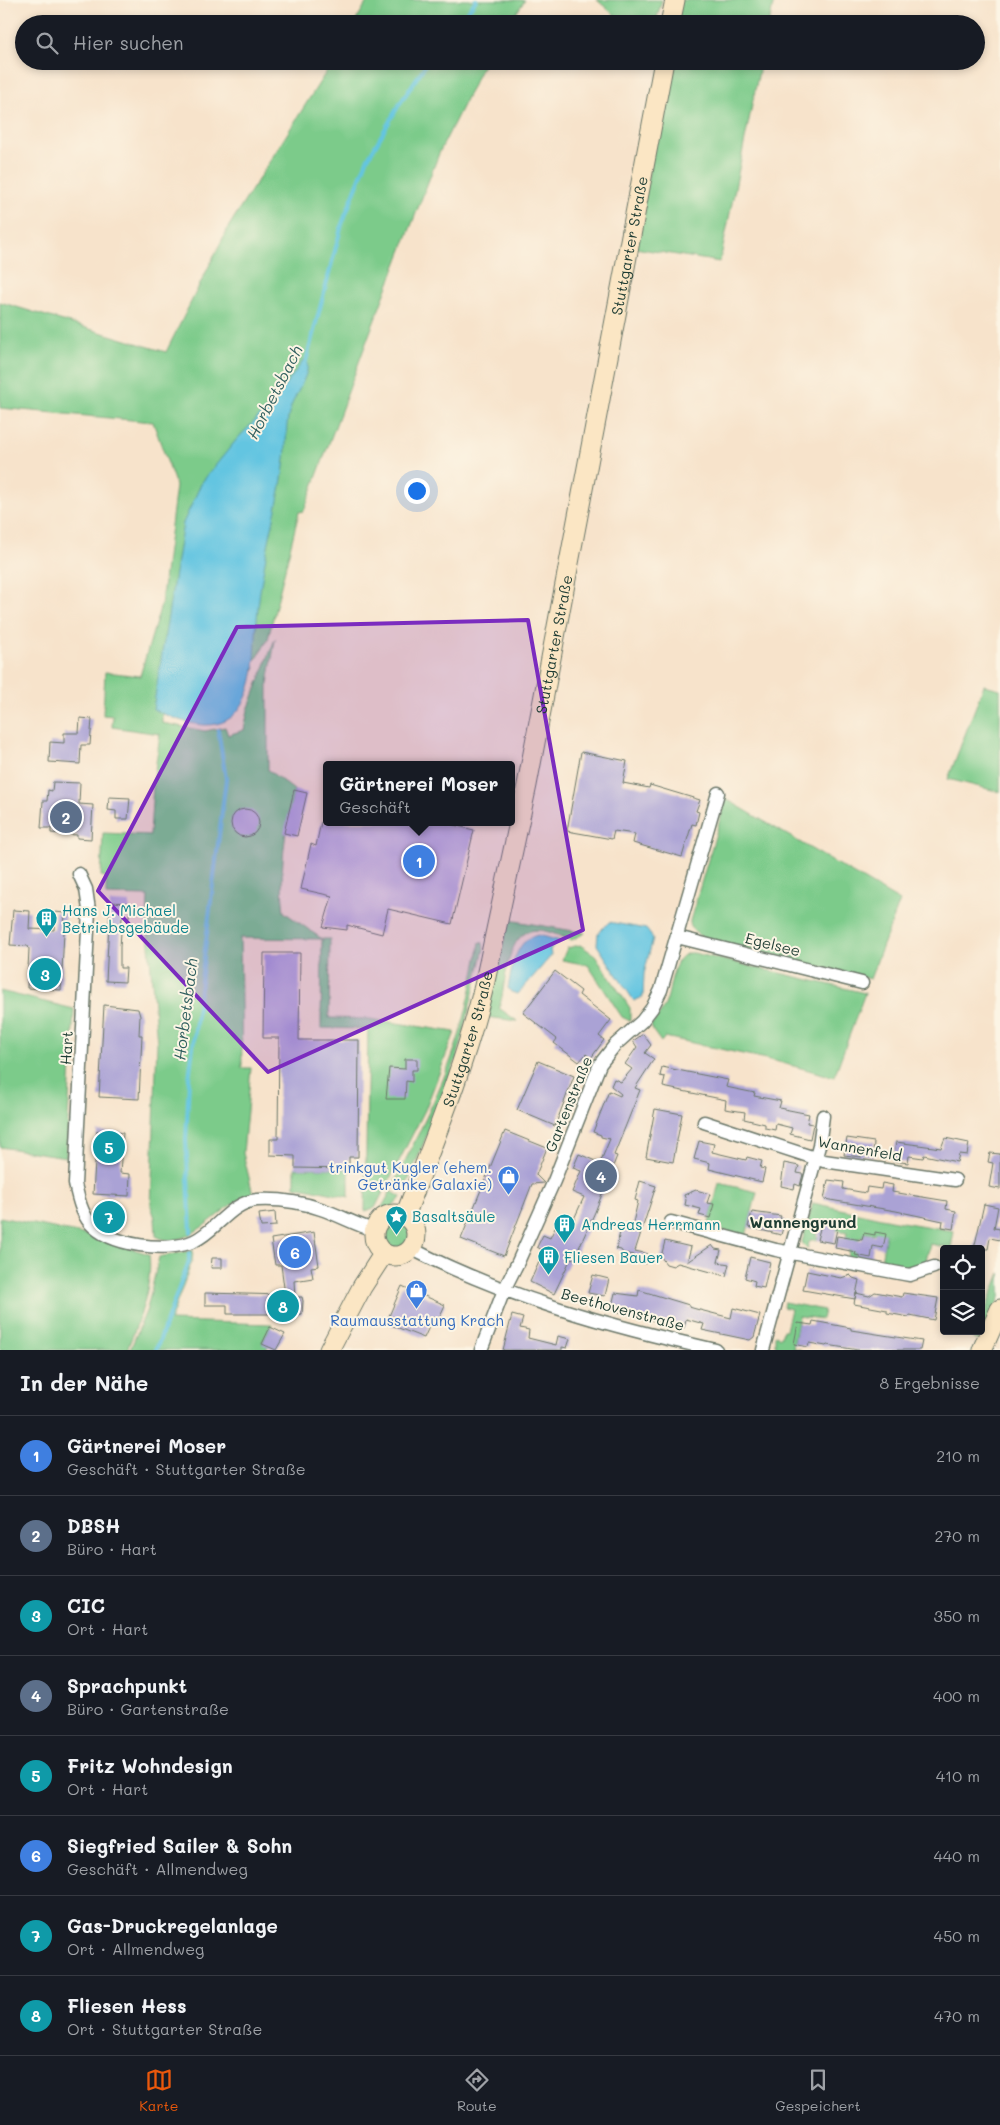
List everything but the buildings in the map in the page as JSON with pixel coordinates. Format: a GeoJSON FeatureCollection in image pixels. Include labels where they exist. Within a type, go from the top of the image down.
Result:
{"type":"FeatureCollection","features":[{"type":"Feature","properties":{"kind":"street"},"geometry":{"type":"LineString","coordinates":[[672,15],[675,0]]}},
{"type":"Feature","properties":{"kind":"street","name":"Stuttgarter Straße"},"geometry":{"type":"LineString","coordinates":[[405,1216],[451,1097],[484,986],[527,785],[662,70]]}},
{"type":"Feature","properties":{"kind":"street","name":"Gartenstraße"},"geometry":{"type":"LineString","coordinates":[[481,1350],[504,1290],[554,1181],[600,1064],[615,1045],[642,1021],[652,1008],[661,990],[718,793]]}},
{"type":"Feature","properties":{"kind":"street","name":"Hart"},"geometry":{"type":"LineString","coordinates":[[79,874],[86,889],[90,910],[75,1184],[82,1208],[90,1223],[115,1238],[130,1242],[166,1247],[180,1246],[206,1234],[226,1216],[248,1202],[272,1200],[320,1209],[374,1230]]}},
{"type":"Feature","properties":{"kind":"street","name":"Egelsee"},"geometry":{"type":"LineString","coordinates":[[677,937],[862,983]]}},
{"type":"Feature","properties":{"kind":"street"},"geometry":{"type":"LineString","coordinates":[[763,1350],[816,1158],[823,1116]]}},
{"type":"Feature","properties":{"kind":"street","name":"Wannenfeld"},"geometry":{"type":"LineString","coordinates":[[704,1122],[836,1163],[955,1180]]}},
{"type":"Feature","properties":{"kind":"street"},"geometry":{"type":"LineString","coordinates":[[396,1213],[405,1216],[412,1222],[416,1230],[416,1240],[412,1249],[399,1256],[384,1253],[375,1241],[374,1230],[378,1222],[384,1216],[396,1213]]}},
{"type":"Feature","properties":{"kind":"street"},"geometry":{"type":"LineString","coordinates":[[671,1222],[790,1252],[910,1275],[934,1267]]}},
{"type":"Feature","properties":{"kind":"street","name":"Beethovenstraße"},"geometry":{"type":"LineString","coordinates":[[412,1249],[440,1264],[557,1309],[716,1350]]}},
{"type":"Feature","properties":{"kind":"street"},"geometry":{"type":"LineString","coordinates":[[329,1350],[362,1287],[384,1253]]}},
{"type":"Feature","properties":{"kind":"street"},"geometry":{"type":"LineString","coordinates":[[982,1350],[1000,1309]]}},
{"type":"Feature","properties":{"kind":"highlighted area"},"geometry":{"type":"Polygon","coordinates":[[[528,620],[583,930],[268,1072],[98,891],[237,627],[528,620]]]}},
{"type":"Feature","properties":{"kind":"green space"},"geometry":{"type":"Polygon","coordinates":[[[368,0],[525,0],[515,15],[359,15],[368,0]]]}},
{"type":"Feature","properties":{"kind":"green space"},"geometry":{"type":"Polygon","coordinates":[[[597,0],[662,0],[658,15],[614,15],[597,0]]]}},
{"type":"Feature","properties":{"kind":"green space"},"geometry":{"type":"Polygon","coordinates":[[[680,0],[774,0],[771,15],[678,15],[680,0]]]}},
{"type":"Feature","properties":{"kind":"green space"},"geometry":{"type":"Polygon","coordinates":[[[327,70],[480,70],[440,151],[304,511],[299,512],[268,639],[258,657],[221,693],[249,669],[255,667],[249,687],[162,711],[162,723],[205,731],[225,727],[228,735],[244,730],[248,710],[275,639],[268,684],[268,770],[294,790],[284,851],[282,881],[284,912],[322,939],[240,938],[242,1068],[251,1068],[243,1153],[253,1194],[230,1206],[193,1233],[168,1240],[156,1236],[155,1218],[151,1206],[157,1043],[147,921],[148,896],[106,895],[106,877],[101,876],[103,833],[150,835],[153,785],[160,734],[112,727],[113,716],[103,715],[105,672],[140,676],[161,605],[176,486],[153,422],[0,408],[0,302],[166,352],[229,226],[327,70]]]}},
{"type":"Feature","properties":{"kind":"green space"},"geometry":{"type":"Polygon","coordinates":[[[667,70],[759,70],[720,262],[635,248],[667,70]]]}},
{"type":"Feature","properties":{"kind":"green space"},"geometry":{"type":"Polygon","coordinates":[[[984,685],[1000,689],[1000,792],[948,779],[984,685]]]}},
{"type":"Feature","properties":{"kind":"green space"},"geometry":{"type":"Polygon","coordinates":[[[726,799],[900,901],[870,979],[701,938],[693,930],[690,921],[726,799]]]}},
{"type":"Feature","properties":{"kind":"green space"},"geometry":{"type":"Polygon","coordinates":[[[509,920],[585,933],[572,940],[539,930],[528,932],[519,938],[509,960],[499,1008],[517,1021],[486,1017],[509,920]]]}},
{"type":"Feature","properties":{"kind":"green space"},"geometry":{"type":"Polygon","coordinates":[[[322,939],[330,939],[329,1018],[370,1019],[455,1032],[425,1110],[375,1208],[365,1211],[368,1029],[321,1028],[322,939]]]}},
{"type":"Feature","properties":{"kind":"green space"},"geometry":{"type":"Polygon","coordinates":[[[480,942],[483,943],[484,949],[458,1055],[404,1191],[393,1186],[434,1100],[456,1046],[470,994],[480,942]]]}},
{"type":"Feature","properties":{"kind":"green space"},"geometry":{"type":"Polygon","coordinates":[[[580,945],[595,955],[630,1008],[630,1021],[622,1017],[588,965],[562,960],[567,948],[580,945]]]}},
{"type":"Feature","properties":{"kind":"green space"},"geometry":{"type":"Polygon","coordinates":[[[688,953],[865,993],[834,1077],[775,1061],[665,1037],[661,1042],[651,1025],[665,1005],[678,961],[688,953]]]}},
{"type":"Feature","properties":{"kind":"green space"},"geometry":{"type":"Polygon","coordinates":[[[0,991],[74,1009],[66,1157],[0,1147],[0,991]]]}},
{"type":"Feature","properties":{"kind":"green space"},"geometry":{"type":"Polygon","coordinates":[[[295,1168],[349,1169],[349,1197],[295,1186],[295,1168]]]}},
{"type":"Feature","properties":{"kind":"green space"},"geometry":{"type":"Polygon","coordinates":[[[719,1183],[757,1192],[746,1236],[708,1227],[719,1183]]]}},
{"type":"Feature","properties":{"kind":"green space"},"geometry":{"type":"Polygon","coordinates":[[[391,1191],[401,1197],[399,1201],[374,1215],[382,1207],[391,1191]]]}},
{"type":"Feature","properties":{"kind":"green space"},"geometry":{"type":"Polygon","coordinates":[[[813,1203],[890,1220],[954,1231],[952,1245],[930,1244],[926,1261],[913,1270],[880,1266],[886,1234],[864,1233],[863,1237],[857,1239],[855,1255],[871,1258],[870,1263],[848,1259],[849,1250],[844,1249],[847,1232],[836,1230],[837,1224],[822,1221],[820,1228],[817,1228],[817,1240],[810,1240],[807,1249],[802,1242],[813,1203]]]}},
{"type":"Feature","properties":{"kind":"green space"},"geometry":{"type":"Polygon","coordinates":[[[0,1217],[87,1235],[149,1254],[150,1266],[147,1291],[127,1350],[0,1350],[0,1217]]]}},
{"type":"Feature","properties":{"kind":"green space"},"geometry":{"type":"Polygon","coordinates":[[[396,1221],[406,1225],[410,1235],[406,1245],[396,1249],[386,1245],[382,1235],[386,1225],[396,1221]]]}},
{"type":"Feature","properties":{"kind":"green space"},"geometry":{"type":"Polygon","coordinates":[[[193,1250],[192,1261],[170,1321],[272,1324],[262,1343],[268,1346],[266,1350],[130,1350],[147,1309],[159,1257],[193,1250]]]}},
{"type":"Feature","properties":{"kind":"green space"},"geometry":{"type":"Polygon","coordinates":[[[1000,1273],[1000,1297],[985,1329],[985,1311],[1000,1273]]]}},
{"type":"Feature","properties":{"kind":"green space"},"geometry":{"type":"Polygon","coordinates":[[[784,1302],[824,1310],[822,1319],[799,1316],[793,1348],[801,1350],[779,1350],[775,1344],[775,1335],[781,1337],[783,1330],[786,1330],[791,1309],[783,1307],[784,1302]]]}},
{"type":"Feature","properties":{"kind":"green space"},"geometry":{"type":"Polygon","coordinates":[[[973,1335],[982,1335],[978,1341],[972,1338],[973,1335]]]}},
{"type":"Feature","properties":{"kind":"water"},"geometry":{"type":"Polygon","coordinates":[[[304,360],[307,361],[308,366],[288,416],[286,453],[266,554],[257,613],[254,669],[248,693],[243,704],[226,721],[205,725],[172,718],[153,709],[183,523],[202,482],[237,439],[272,403],[304,360]]]}},
{"type":"Feature","properties":{"kind":"water"},"geometry":{"type":"Polygon","coordinates":[[[609,922],[646,929],[653,938],[644,974],[643,997],[634,1001],[597,945],[598,933],[609,922]]]}},
{"type":"Feature","properties":{"kind":"water"},"geometry":{"type":"Polygon","coordinates":[[[539,935],[560,941],[550,949],[551,956],[518,994],[511,992],[508,988],[516,955],[525,942],[531,937],[539,935]]]}},
{"type":"Feature","properties":{"kind":"waterway","name":"Horbetsbach"},"geometry":{"type":"LineString","coordinates":[[465,15],[476,0]]}},
{"type":"Feature","properties":{"kind":"waterway","name":"Horbetsbach"},"geometry":{"type":"LineString","coordinates":[[305,365],[342,224],[367,160],[422,70]]}},
{"type":"Feature","properties":{"kind":"waterway","name":"Horbetsbach"},"geometry":{"type":"LineString","coordinates":[[191,1232],[186,1140],[189,1079],[226,779],[218,730]]}},
{"type":"Feature","properties":{"kind":"waterway","name":"Horbetsbach"},"geometry":{"type":"LineString","coordinates":[[156,1350],[189,1261],[189,1253]]}},
{"type":"Feature","properties":{"kind":"place","name":"DBSH"},"geometry":{"type":"Point","coordinates":[66,817]}},
{"type":"Feature","properties":{"kind":"place","name":"Gärtnerei Moser"},"geometry":{"type":"Point","coordinates":[419,861]}},
{"type":"Feature","properties":{"kind":"place","name":"Hans J. Michael Betriebsgebäude"},"geometry":{"type":"Point","coordinates":[46,938]}},
{"type":"Feature","properties":{"kind":"place","name":"CIC"},"geometry":{"type":"Point","coordinates":[45,974]}},
{"type":"Feature","properties":{"kind":"place","name":"Fritz Wohndesign"},"geometry":{"type":"Point","coordinates":[109,1147]}},
{"type":"Feature","properties":{"kind":"place","name":"Sprachpunkt"},"geometry":{"type":"Point","coordinates":[601,1176]}},
{"type":"Feature","properties":{"kind":"place","name":"trinkgut Kugler (ehem. Getränke Galaxie)"},"geometry":{"type":"Point","coordinates":[508,1195]}},
{"type":"Feature","properties":{"kind":"place","name":"Gas-Druckregelanlage"},"geometry":{"type":"Point","coordinates":[109,1217]}},
{"type":"Feature","properties":{"kind":"place","name":"Basaltsäule"},"geometry":{"type":"Point","coordinates":[396,1235]}},
{"type":"Feature","properties":{"kind":"place","name":"Andreas Herrmann"},"geometry":{"type":"Point","coordinates":[565,1243]}},
{"type":"Feature","properties":{"kind":"place","name":"Siegfried Sailer & Sohn"},"geometry":{"type":"Point","coordinates":[295,1252]}},
{"type":"Feature","properties":{"kind":"place","name":"Fliesen Bauer"},"geometry":{"type":"Point","coordinates":[548,1276]}},
{"type":"Feature","properties":{"kind":"place","name":"Fliesen Hess"},"geometry":{"type":"Point","coordinates":[283,1306]}},
{"type":"Feature","properties":{"kind":"place","name":"Raumausstattung Krach"},"geometry":{"type":"Point","coordinates":[417,1310]}},
{"type":"Feature","properties":{"kind":"district","name":"Wannengrund"},"geometry":{"type":"Point","coordinates":[803,1221]}}]}
